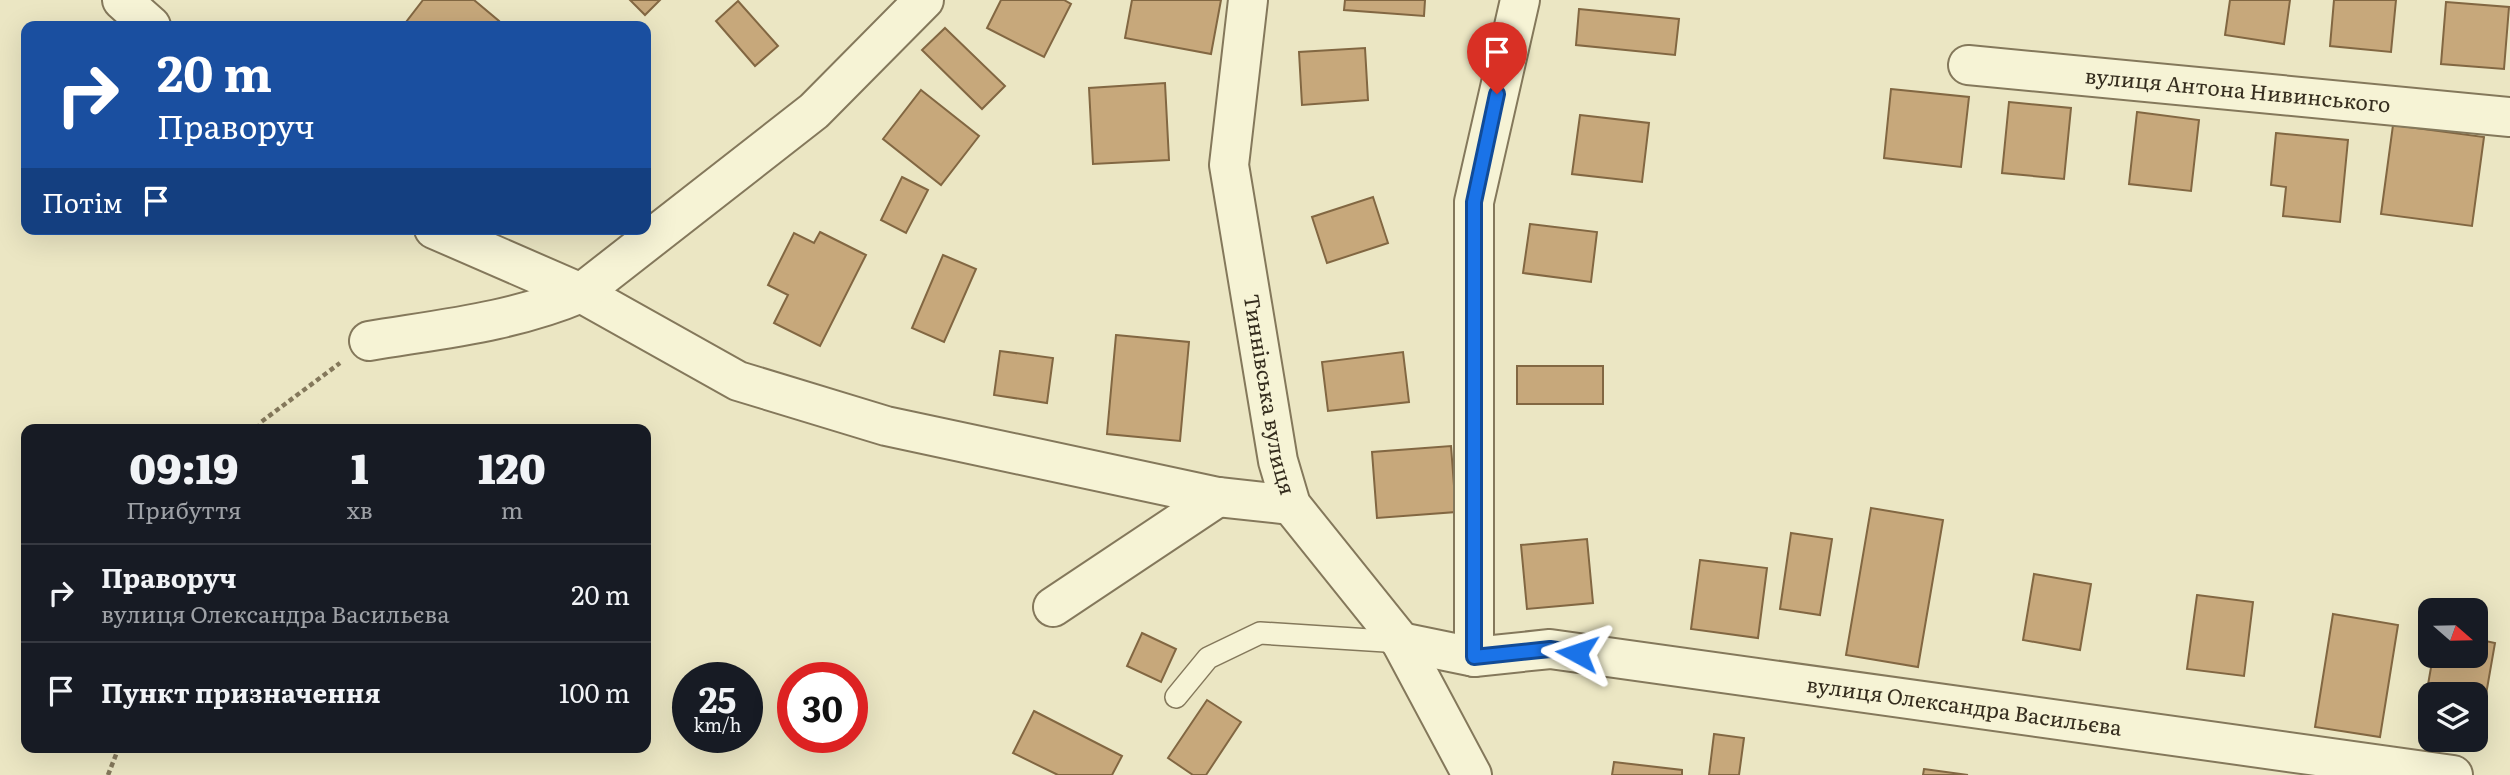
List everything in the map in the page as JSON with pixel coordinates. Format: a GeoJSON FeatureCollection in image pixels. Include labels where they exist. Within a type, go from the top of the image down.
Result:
{"type":"FeatureCollection","features":[{"type":"Feature","properties":{"kind":"street"},"geometry":{"type":"LineString","coordinates":[[122,0],[145,21]]}},
{"type":"Feature","properties":{"kind":"street"},"geometry":{"type":"LineString","coordinates":[[369,341],[502,321],[546,308],[581,293],[814,111],[924,0]]}},
{"type":"Feature","properties":{"kind":"street","name":"Тиннівська вулиця"},"geometry":{"type":"LineString","coordinates":[[1248,0],[1229,165],[1278,461],[1291,506],[1401,642],[1472,775]]}},
{"type":"Feature","properties":{"kind":"street"},"geometry":{"type":"LineString","coordinates":[[1474,657],[1474,202],[1520,0]]}},
{"type":"Feature","properties":{"kind":"street","name":"вулиця Антона Нивинського"},"geometry":{"type":"LineString","coordinates":[[1968,65],[2510,117]]}},
{"type":"Feature","properties":{"kind":"street"},"geometry":{"type":"LineString","coordinates":[[448,235],[581,293],[738,381],[886,426],[1219,497],[1291,506]]}},
{"type":"Feature","properties":{"kind":"street"},"geometry":{"type":"LineString","coordinates":[[1053,607],[1219,497]]}},
{"type":"Feature","properties":{"kind":"street","name":"вулиця Олександра Васильєва"},"geometry":{"type":"LineString","coordinates":[[1401,642],[1474,657],[1550,649],[2453,775]]}},
{"type":"Feature","properties":{"kind":"lane"},"geometry":{"type":"LineString","coordinates":[[1176,697],[1208,658],[1260,633],[1401,642]]}},
{"type":"Feature","properties":{"kind":"path"},"geometry":{"type":"LineString","coordinates":[[260,424],[369,341]]}},
{"type":"Feature","properties":{"kind":"path"},"geometry":{"type":"LineString","coordinates":[[108,775],[117,753]]}},
{"type":"Feature","properties":{"kind":"building"},"geometry":{"type":"Polygon","coordinates":[[[423,0],[474,0],[499,21],[407,21],[423,0]]]}},
{"type":"Feature","properties":{"kind":"building"},"geometry":{"type":"Polygon","coordinates":[[[630,0],[660,0],[645,15],[630,0]]]}},
{"type":"Feature","properties":{"kind":"building"},"geometry":{"type":"Polygon","coordinates":[[[1001,0],[1064,0],[1071,4],[1044,57],[987,28],[1001,0]]]}},
{"type":"Feature","properties":{"kind":"building"},"geometry":{"type":"Polygon","coordinates":[[[1132,0],[1221,0],[1211,54],[1125,38],[1132,0]]]}},
{"type":"Feature","properties":{"kind":"building"},"geometry":{"type":"Polygon","coordinates":[[[1345,0],[1425,0],[1424,16],[1344,10],[1345,0]]]}},
{"type":"Feature","properties":{"kind":"building"},"geometry":{"type":"Polygon","coordinates":[[[2230,0],[2290,0],[2284,44],[2225,35],[2230,0]]]}},
{"type":"Feature","properties":{"kind":"building"},"geometry":{"type":"Polygon","coordinates":[[[2334,0],[2396,0],[2391,52],[2330,46],[2334,0]]]}},
{"type":"Feature","properties":{"kind":"building"},"geometry":{"type":"Polygon","coordinates":[[[738,1],[778,46],[755,66],[716,21],[738,1]]]}},
{"type":"Feature","properties":{"kind":"building"},"geometry":{"type":"Polygon","coordinates":[[[2446,2],[2509,7],[2504,69],[2441,64],[2446,2]]]}},
{"type":"Feature","properties":{"kind":"building"},"geometry":{"type":"Polygon","coordinates":[[[1579,9],[1679,19],[1675,55],[1576,45],[1579,9]]]}},
{"type":"Feature","properties":{"kind":"building"},"geometry":{"type":"Polygon","coordinates":[[[945,28],[1005,86],[982,109],[922,50],[945,28]]]}},
{"type":"Feature","properties":{"kind":"building"},"geometry":{"type":"Polygon","coordinates":[[[1365,48],[1368,100],[1302,105],[1299,52],[1365,48]]]}},
{"type":"Feature","properties":{"kind":"building"},"geometry":{"type":"Polygon","coordinates":[[[1165,83],[1169,160],[1093,164],[1089,88],[1165,83]]]}},
{"type":"Feature","properties":{"kind":"building"},"geometry":{"type":"Polygon","coordinates":[[[1891,89],[1969,97],[1961,167],[1884,158],[1891,89]]]}},
{"type":"Feature","properties":{"kind":"building"},"geometry":{"type":"Polygon","coordinates":[[[921,90],[979,136],[941,185],[883,139],[921,90]]]}},
{"type":"Feature","properties":{"kind":"building"},"geometry":{"type":"Polygon","coordinates":[[[2009,102],[2071,108],[2064,179],[2002,173],[2009,102]]]}},
{"type":"Feature","properties":{"kind":"building"},"geometry":{"type":"Polygon","coordinates":[[[2137,112],[2199,120],[2191,191],[2129,184],[2137,112]]]}},
{"type":"Feature","properties":{"kind":"building"},"geometry":{"type":"Polygon","coordinates":[[[1580,115],[1649,123],[1642,182],[1572,174],[1580,115]]]}},
{"type":"Feature","properties":{"kind":"building"},"geometry":{"type":"Polygon","coordinates":[[[2393,125],[2484,137],[2472,226],[2381,214],[2393,125]]]}},
{"type":"Feature","properties":{"kind":"building"},"geometry":{"type":"Polygon","coordinates":[[[2276,133],[2348,140],[2340,222],[2283,216],[2286,187],[2271,185],[2276,133]]]}},
{"type":"Feature","properties":{"kind":"building"},"geometry":{"type":"Polygon","coordinates":[[[902,177],[928,190],[906,233],[881,220],[902,177]]]}},
{"type":"Feature","properties":{"kind":"building"},"geometry":{"type":"Polygon","coordinates":[[[1373,197],[1388,243],[1327,263],[1312,217],[1373,197]]]}},
{"type":"Feature","properties":{"kind":"building"},"geometry":{"type":"Polygon","coordinates":[[[1530,224],[1597,232],[1591,282],[1523,273],[1530,224]]]}},
{"type":"Feature","properties":{"kind":"building"},"geometry":{"type":"Polygon","coordinates":[[[820,232],[866,255],[820,346],[774,323],[788,295],[768,285],[794,233],[814,243],[820,232]]]}},
{"type":"Feature","properties":{"kind":"building"},"geometry":{"type":"Polygon","coordinates":[[[943,255],[976,269],[944,342],[912,328],[943,255]]]}},
{"type":"Feature","properties":{"kind":"building"},"geometry":{"type":"Polygon","coordinates":[[[1116,335],[1189,342],[1180,441],[1107,434],[1116,335]]]}},
{"type":"Feature","properties":{"kind":"building"},"geometry":{"type":"Polygon","coordinates":[[[1000,351],[1053,358],[1047,403],[994,395],[1000,351]]]}},
{"type":"Feature","properties":{"kind":"building"},"geometry":{"type":"Polygon","coordinates":[[[1403,352],[1409,402],[1328,411],[1322,362],[1403,352]]]}},
{"type":"Feature","properties":{"kind":"building"},"geometry":{"type":"Polygon","coordinates":[[[1517,366],[1603,366],[1603,404],[1517,404],[1517,366]]]}},
{"type":"Feature","properties":{"kind":"building"},"geometry":{"type":"Polygon","coordinates":[[[1451,446],[1456,512],[1377,518],[1372,452],[1451,446]]]}},
{"type":"Feature","properties":{"kind":"building"},"geometry":{"type":"Polygon","coordinates":[[[1871,508],[1943,520],[1918,667],[1846,655],[1871,508]]]}},
{"type":"Feature","properties":{"kind":"building"},"geometry":{"type":"Polygon","coordinates":[[[1791,533],[1832,539],[1820,615],[1780,609],[1791,533]]]}},
{"type":"Feature","properties":{"kind":"building"},"geometry":{"type":"Polygon","coordinates":[[[1587,539],[1593,603],[1527,609],[1521,545],[1587,539]]]}},
{"type":"Feature","properties":{"kind":"building"},"geometry":{"type":"Polygon","coordinates":[[[1700,560],[1767,568],[1758,638],[1691,629],[1700,560]]]}},
{"type":"Feature","properties":{"kind":"building"},"geometry":{"type":"Polygon","coordinates":[[[2034,574],[2091,584],[2080,650],[2023,640],[2034,574]]]}},
{"type":"Feature","properties":{"kind":"building"},"geometry":{"type":"Polygon","coordinates":[[[2197,595],[2253,602],[2244,676],[2187,669],[2197,595]]]}},
{"type":"Feature","properties":{"kind":"building"},"geometry":{"type":"Polygon","coordinates":[[[2333,614],[2398,625],[2380,737],[2315,727],[2333,614]]]}},
{"type":"Feature","properties":{"kind":"building"},"geometry":{"type":"Polygon","coordinates":[[[1142,633],[1176,649],[1161,682],[1127,666],[1142,633]]]}},
{"type":"Feature","properties":{"kind":"building"},"geometry":{"type":"Polygon","coordinates":[[[2488,642],[2495,643],[2488,683],[2428,682],[2431,668],[2488,668],[2488,642]]]}},
{"type":"Feature","properties":{"kind":"building"},"geometry":{"type":"Polygon","coordinates":[[[1207,700],[1241,722],[1206,775],[1193,775],[1168,758],[1207,700]]]}},
{"type":"Feature","properties":{"kind":"building"},"geometry":{"type":"Polygon","coordinates":[[[1034,711],[1122,756],[1112,775],[1058,775],[1013,753],[1034,711]]]}},
{"type":"Feature","properties":{"kind":"building"},"geometry":{"type":"Polygon","coordinates":[[[1714,734],[1744,738],[1739,775],[1709,775],[1714,734]]]}},
{"type":"Feature","properties":{"kind":"building"},"geometry":{"type":"Polygon","coordinates":[[[1614,762],[1682,770],[1682,775],[1612,775],[1614,762]]]}},
{"type":"Feature","properties":{"kind":"building"},"geometry":{"type":"Polygon","coordinates":[[[1924,769],[1968,775],[1923,775],[1924,769]]]}},
{"type":"Feature","properties":{"kind":"route"},"geometry":{"type":"LineString","coordinates":[[1497,94],[1474,202],[1474,657],[1550,649],[1577,653]]}}]}
